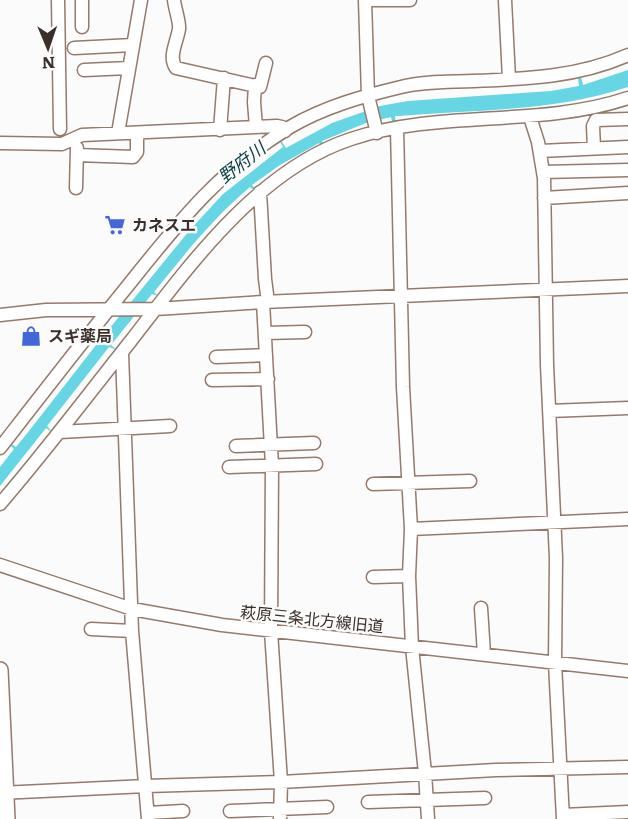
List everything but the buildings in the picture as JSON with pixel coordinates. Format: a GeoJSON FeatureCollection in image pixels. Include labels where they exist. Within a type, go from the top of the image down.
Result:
{"type":"FeatureCollection","features":[{"type":"Feature","properties":{"kind":"main road"},"geometry":{"type":"LineString","coordinates":[[0,670],[3,793],[7,819]]}},
{"type":"Feature","properties":{"kind":"street"},"geometry":{"type":"LineString","coordinates":[[58,0],[60,129]]}},
{"type":"Feature","properties":{"kind":"street"},"geometry":{"type":"LineString","coordinates":[[82,0],[82,27]]}},
{"type":"Feature","properties":{"kind":"street"},"geometry":{"type":"LineString","coordinates":[[118,133],[141,0]]}},
{"type":"Feature","properties":{"kind":"street"},"geometry":{"type":"LineString","coordinates":[[174,0],[179,26],[173,64],[176,68],[261,87],[266,63]]}},
{"type":"Feature","properties":{"kind":"street"},"geometry":{"type":"LineString","coordinates":[[377,131],[369,98],[367,0],[410,0]]}},
{"type":"Feature","properties":{"kind":"street"},"geometry":{"type":"LineString","coordinates":[[505,0],[509,79]]}},
{"type":"Feature","properties":{"kind":"street"},"geometry":{"type":"LineString","coordinates":[[74,48],[133,45]]}},
{"type":"Feature","properties":{"kind":"street"},"geometry":{"type":"LineString","coordinates":[[0,448],[167,236],[205,194],[244,159],[285,131],[314,114],[342,103],[369,98],[402,86],[545,77],[574,72],[628,55]]}},
{"type":"Feature","properties":{"kind":"street"},"geometry":{"type":"LineString","coordinates":[[84,69],[129,68]]}},
{"type":"Feature","properties":{"kind":"street"},"geometry":{"type":"LineString","coordinates":[[220,130],[224,78]]}},
{"type":"Feature","properties":{"kind":"street"},"geometry":{"type":"LineString","coordinates":[[255,86],[256,128]]}},
{"type":"Feature","properties":{"kind":"street"},"geometry":{"type":"LineString","coordinates":[[0,504],[60,432],[154,309],[230,221],[261,192],[324,150],[377,131],[445,121],[530,117],[572,111],[628,98]]}},
{"type":"Feature","properties":{"kind":"street"},"geometry":{"type":"LineString","coordinates":[[530,117],[540,151],[543,172],[549,411],[556,558],[555,663],[563,817],[628,812]]}},
{"type":"Feature","properties":{"kind":"street"},"geometry":{"type":"LineString","coordinates":[[594,148],[593,126],[596,120],[628,119]]}},
{"type":"Feature","properties":{"kind":"street"},"geometry":{"type":"LineString","coordinates":[[0,143],[62,144],[82,135],[277,126],[282,127],[285,131]]}},
{"type":"Feature","properties":{"kind":"street"},"geometry":{"type":"LineString","coordinates":[[397,128],[403,387],[411,529],[409,576],[412,647],[428,819]]}},
{"type":"Feature","properties":{"kind":"street"},"geometry":{"type":"LineString","coordinates":[[77,155],[133,157],[137,153],[137,133]]}},
{"type":"Feature","properties":{"kind":"street"},"geometry":{"type":"LineString","coordinates":[[76,188],[77,137]]}},
{"type":"Feature","properties":{"kind":"street"},"geometry":{"type":"LineString","coordinates":[[540,151],[628,147]]}},
{"type":"Feature","properties":{"kind":"street"},"geometry":{"type":"LineString","coordinates":[[543,172],[628,170]]}},
{"type":"Feature","properties":{"kind":"street"},"geometry":{"type":"LineString","coordinates":[[261,192],[272,466],[271,632],[281,782],[280,815]]}},
{"type":"Feature","properties":{"kind":"street"},"geometry":{"type":"LineString","coordinates":[[544,198],[628,193]]}},
{"type":"Feature","properties":{"kind":"street"},"geometry":{"type":"LineString","coordinates":[[0,315],[46,310],[154,309],[628,286]]}},
{"type":"Feature","properties":{"kind":"street"},"geometry":{"type":"LineString","coordinates":[[265,333],[305,332]]}},
{"type":"Feature","properties":{"kind":"street"},"geometry":{"type":"LineString","coordinates":[[122,353],[132,631],[148,816],[183,812]]}},
{"type":"Feature","properties":{"kind":"street"},"geometry":{"type":"LineString","coordinates":[[216,357],[266,355]]}},
{"type":"Feature","properties":{"kind":"street"},"geometry":{"type":"LineString","coordinates":[[212,380],[268,379]]}},
{"type":"Feature","properties":{"kind":"street"},"geometry":{"type":"LineString","coordinates":[[549,411],[628,408]]}},
{"type":"Feature","properties":{"kind":"street"},"geometry":{"type":"LineString","coordinates":[[60,432],[170,426]]}},
{"type":"Feature","properties":{"kind":"street"},"geometry":{"type":"LineString","coordinates":[[236,446],[314,443]]}},
{"type":"Feature","properties":{"kind":"street"},"geometry":{"type":"LineString","coordinates":[[229,467],[316,464]]}},
{"type":"Feature","properties":{"kind":"street"},"geometry":{"type":"LineString","coordinates":[[373,484],[470,481]]}},
{"type":"Feature","properties":{"kind":"street"},"geometry":{"type":"LineString","coordinates":[[411,529],[628,519]]}},
{"type":"Feature","properties":{"kind":"street","name":"萩原三条北方線旧道"},"geometry":{"type":"LineString","coordinates":[[0,565],[132,609],[222,625],[628,671]]}},
{"type":"Feature","properties":{"kind":"street"},"geometry":{"type":"LineString","coordinates":[[373,577],[409,576]]}},
{"type":"Feature","properties":{"kind":"street"},"geometry":{"type":"LineString","coordinates":[[481,608],[484,654]]}},
{"type":"Feature","properties":{"kind":"street"},"geometry":{"type":"LineString","coordinates":[[91,629],[132,631]]}},
{"type":"Feature","properties":{"kind":"street"},"geometry":{"type":"LineString","coordinates":[[3,793],[281,782],[425,773],[628,767]]}},
{"type":"Feature","properties":{"kind":"street"},"geometry":{"type":"LineString","coordinates":[[368,802],[485,798]]}},
{"type":"Feature","properties":{"kind":"street"},"geometry":{"type":"LineString","coordinates":[[230,812],[280,815],[327,807]]}},
{"type":"Feature","properties":{"kind":"water"},"geometry":{"type":"Polygon","coordinates":[[[628,70],[628,87],[572,101],[515,108],[395,116],[396,125],[393,126],[391,117],[366,123],[322,141],[325,147],[322,149],[319,143],[280,165],[252,185],[256,190],[250,187],[236,199],[199,237],[154,292],[158,296],[152,294],[111,345],[117,350],[109,347],[47,426],[53,433],[46,428],[0,486],[0,467],[14,449],[9,444],[16,447],[29,431],[107,331],[102,326],[103,324],[109,329],[189,231],[223,194],[283,147],[280,139],[286,148],[332,123],[380,106],[408,101],[551,91],[579,86],[578,78],[581,77],[583,85],[628,70]]]}},
{"type":"Feature","properties":{"kind":"place","name":"カネスエ"},"geometry":{"type":"Point","coordinates":[115,225]}},
{"type":"Feature","properties":{"kind":"place","name":"スギ薬局"},"geometry":{"type":"Point","coordinates":[31,336]}},
{"type":"Feature","properties":{"kind":"water label","name":"野府川"},"geometry":{"type":"Point","coordinates":[242,163]}}]}
